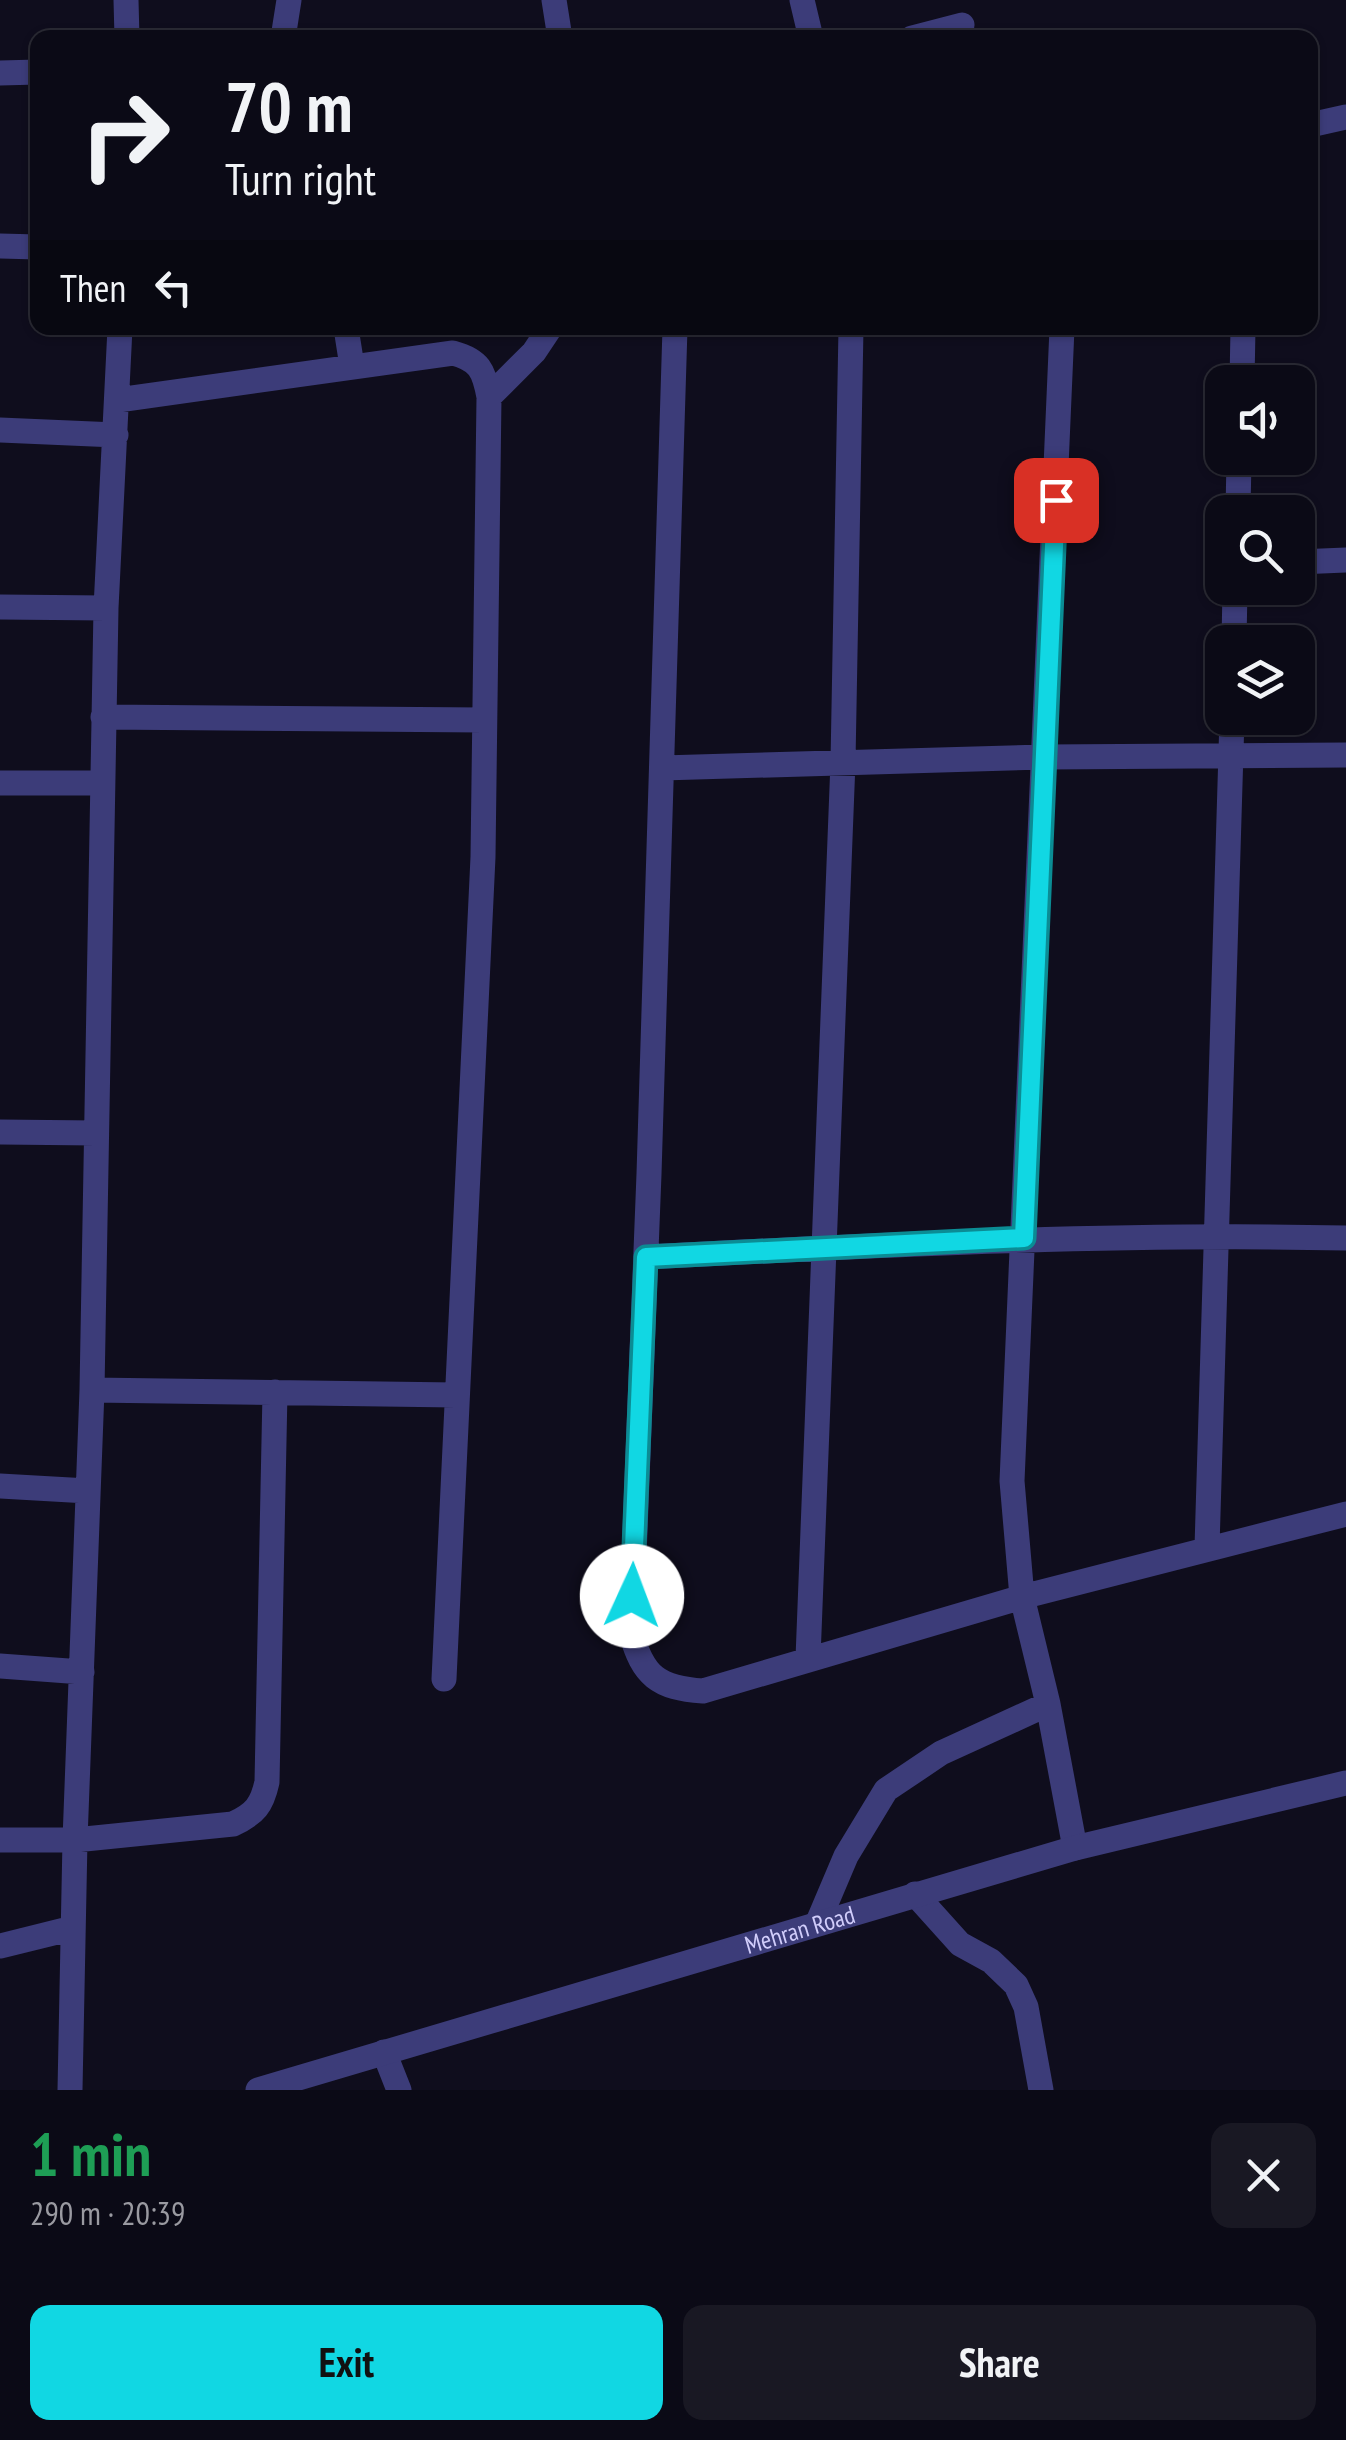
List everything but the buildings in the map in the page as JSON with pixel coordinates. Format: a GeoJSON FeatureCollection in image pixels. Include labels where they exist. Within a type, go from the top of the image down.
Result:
{"type":"FeatureCollection","features":[{"type":"Feature","properties":{"kind":"street"},"geometry":{"type":"LineString","coordinates":[[126,0],[127,30]]}},
{"type":"Feature","properties":{"kind":"street"},"geometry":{"type":"LineString","coordinates":[[554,0],[559,30]]}},
{"type":"Feature","properties":{"kind":"street"},"geometry":{"type":"LineString","coordinates":[[802,0],[809,30]]}},
{"type":"Feature","properties":{"kind":"street"},"geometry":{"type":"LineString","coordinates":[[285,30],[294,1]]}},
{"type":"Feature","properties":{"kind":"street"},"geometry":{"type":"LineString","coordinates":[[936,30],[964,21]]}},
{"type":"Feature","properties":{"kind":"street"},"geometry":{"type":"LineString","coordinates":[[0,73],[30,72]]}},
{"type":"Feature","properties":{"kind":"street"},"geometry":{"type":"LineString","coordinates":[[1318,123],[1346,117]]}},
{"type":"Feature","properties":{"kind":"street"},"geometry":{"type":"LineString","coordinates":[[0,246],[30,247]]}},
{"type":"Feature","properties":{"kind":"street"},"geometry":{"type":"LineString","coordinates":[[70,2090],[92,1390],[106,608],[120,335]]}},
{"type":"Feature","properties":{"kind":"street"},"geometry":{"type":"LineString","coordinates":[[347,335],[352,366]]}},
{"type":"Feature","properties":{"kind":"street"},"geometry":{"type":"LineString","coordinates":[[489,397],[534,352],[545,335]]}},
{"type":"Feature","properties":{"kind":"street"},"geometry":{"type":"LineString","coordinates":[[675,335],[631,1634],[640,1664],[658,1681],[678,1689],[703,1691],[1022,1597],[1346,1514]]}},
{"type":"Feature","properties":{"kind":"street"},"geometry":{"type":"LineString","coordinates":[[808,1658],[843,762],[852,335]]}},
{"type":"Feature","properties":{"kind":"street"},"geometry":{"type":"LineString","coordinates":[[1062,335],[1012,1482],[1022,1597],[1048,1704],[1074,1848]]}},
{"type":"Feature","properties":{"kind":"street"},"geometry":{"type":"LineString","coordinates":[[1242,365],[1243,335]]}},
{"type":"Feature","properties":{"kind":"street"},"geometry":{"type":"LineString","coordinates":[[118,400],[453,353],[474,359],[484,372],[489,397],[482,857],[444,1679]]}},
{"type":"Feature","properties":{"kind":"street"},"geometry":{"type":"LineString","coordinates":[[0,430],[116,435]]}},
{"type":"Feature","properties":{"kind":"street"},"geometry":{"type":"LineString","coordinates":[[1315,561],[1346,560]]}},
{"type":"Feature","properties":{"kind":"street"},"geometry":{"type":"LineString","coordinates":[[0,607],[106,608]]}},
{"type":"Feature","properties":{"kind":"street"},"geometry":{"type":"LineString","coordinates":[[103,717],[484,720]]}},
{"type":"Feature","properties":{"kind":"street"},"geometry":{"type":"LineString","coordinates":[[1207,1547],[1232,735]]}},
{"type":"Feature","properties":{"kind":"street"},"geometry":{"type":"LineString","coordinates":[[662,768],[1045,757],[1346,755]]}},
{"type":"Feature","properties":{"kind":"street"},"geometry":{"type":"LineString","coordinates":[[0,783],[102,783]]}},
{"type":"Feature","properties":{"kind":"street"},"geometry":{"type":"LineString","coordinates":[[0,1132],[96,1133]]}},
{"type":"Feature","properties":{"kind":"street"},"geometry":{"type":"LineString","coordinates":[[646,1257],[1024,1238],[1346,1238]]}},
{"type":"Feature","properties":{"kind":"street"},"geometry":{"type":"LineString","coordinates":[[92,1390],[456,1395]]}},
{"type":"Feature","properties":{"kind":"street"},"geometry":{"type":"LineString","coordinates":[[0,1840],[75,1840],[233,1824],[252,1815],[262,1801],[266,1782],[275,1392]]}},
{"type":"Feature","properties":{"kind":"street"},"geometry":{"type":"LineString","coordinates":[[0,1486],[88,1492]]}},
{"type":"Feature","properties":{"kind":"street"},"geometry":{"type":"LineString","coordinates":[[0,1666],[82,1672]]}},
{"type":"Feature","properties":{"kind":"street"},"geometry":{"type":"LineString","coordinates":[[818,1922],[846,1856],[886,1790],[941,1753],[1048,1704]]}},
{"type":"Feature","properties":{"kind":"street","name":"Mehran Road"},"geometry":{"type":"LineString","coordinates":[[258,2090],[1074,1848],[1346,1783]]}},
{"type":"Feature","properties":{"kind":"street"},"geometry":{"type":"LineString","coordinates":[[915,1894],[960,1944],[991,1961],[1016,1985],[1026,2007],[1041,2090]]}},
{"type":"Feature","properties":{"kind":"street"},"geometry":{"type":"LineString","coordinates":[[0,1946],[73,1928]]}},
{"type":"Feature","properties":{"kind":"street"},"geometry":{"type":"LineString","coordinates":[[384,2052],[398,2090]]}},
{"type":"Feature","properties":{"kind":"route"},"geometry":{"type":"LineString","coordinates":[[632,1596],[646,1257],[1024,1238],[1056,500]]}}]}
